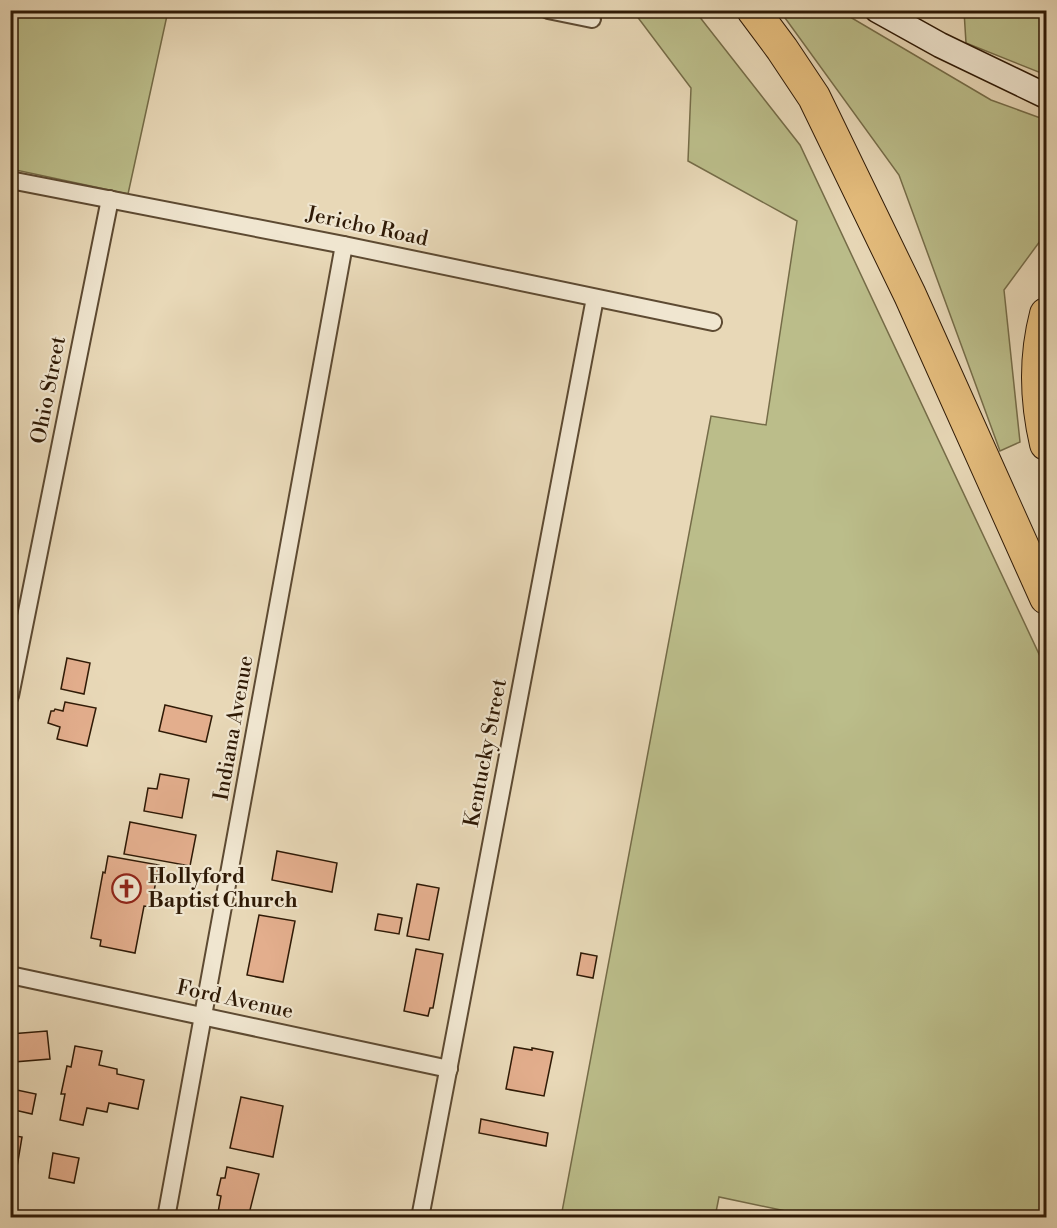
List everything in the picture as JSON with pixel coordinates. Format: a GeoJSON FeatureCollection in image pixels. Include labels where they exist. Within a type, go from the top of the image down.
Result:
{"type":"FeatureCollection","features":[{"type":"Feature","properties":{"kind":"highway"},"geometry":{"type":"LineString","coordinates":[[753,10],[814,98],[910,295],[1047,598]]}},
{"type":"Feature","properties":{"kind":"highway"},"geometry":{"type":"LineString","coordinates":[[1047,314],[1041,333],[1038,364],[1042,424],[1047,444]]}},
{"type":"Feature","properties":{"kind":"street"},"geometry":{"type":"LineString","coordinates":[[548,10],[592,19]]}},
{"type":"Feature","properties":{"kind":"street"},"geometry":{"type":"LineString","coordinates":[[877,10],[940,45],[1047,96]]}},
{"type":"Feature","properties":{"kind":"street","name":"Jericho Road"},"geometry":{"type":"LineString","coordinates":[[10,180],[344,245],[713,322]]}},
{"type":"Feature","properties":{"kind":"street","name":"Ohio Street"},"geometry":{"type":"LineString","coordinates":[[10,696],[110,199]]}},
{"type":"Feature","properties":{"kind":"street","name":"Indiana Avenue"},"geometry":{"type":"LineString","coordinates":[[166,1218],[344,245]]}},
{"type":"Feature","properties":{"kind":"street","name":"Kentucky Street"},"geometry":{"type":"LineString","coordinates":[[420,1218],[595,298]]}},
{"type":"Feature","properties":{"kind":"street","name":"Ford Avenue"},"geometry":{"type":"LineString","coordinates":[[10,975],[449,1069]]}},
{"type":"Feature","properties":{"kind":"green space"},"geometry":{"type":"Polygon","coordinates":[[[11,10],[168,11],[128,194],[11,169],[11,10]]]}},
{"type":"Feature","properties":{"kind":"green space"},"geometry":{"type":"Polygon","coordinates":[[[633,11],[695,11],[800,145],[1046,669],[1046,1217],[814,1217],[719,1197],[715,1217],[561,1217],[711,416],[766,425],[797,221],[688,161],[691,88],[633,11]]]}},
{"type":"Feature","properties":{"kind":"green space"},"geometry":{"type":"Polygon","coordinates":[[[780,11],[840,11],[991,100],[1046,120],[1046,233],[1004,290],[1020,442],[1000,451],[899,175],[780,11]]]}},
{"type":"Feature","properties":{"kind":"green space"},"geometry":{"type":"Polygon","coordinates":[[[964,11],[1046,11],[1046,75],[966,43],[964,11]]]}},
{"type":"Feature","properties":{"kind":"building"},"geometry":{"type":"Polygon","coordinates":[[[67,658],[90,663],[84,694],[61,689],[67,658]]]}},
{"type":"Feature","properties":{"kind":"building"},"geometry":{"type":"Polygon","coordinates":[[[65,702],[96,708],[87,746],[57,739],[60,727],[48,723],[51,711],[55,709],[63,711],[65,702]]]}},
{"type":"Feature","properties":{"kind":"building"},"geometry":{"type":"Polygon","coordinates":[[[165,705],[212,716],[206,742],[159,731],[165,705]]]}},
{"type":"Feature","properties":{"kind":"building"},"geometry":{"type":"Polygon","coordinates":[[[160,774],[189,779],[182,818],[144,811],[148,788],[157,789],[160,774]]]}},
{"type":"Feature","properties":{"kind":"building"},"geometry":{"type":"Polygon","coordinates":[[[130,822],[196,835],[190,866],[124,854],[130,822]]]}},
{"type":"Feature","properties":{"kind":"building"},"geometry":{"type":"Polygon","coordinates":[[[277,851],[337,863],[332,892],[272,880],[277,851]]]}},
{"type":"Feature","properties":{"kind":"building","name":"Hollyford Baptist Church"},"geometry":{"type":"Polygon","coordinates":[[[108,856],[159,865],[151,907],[144,906],[135,953],[100,946],[101,940],[91,938],[108,856]]]}},
{"type":"Feature","properties":{"kind":"building"},"geometry":{"type":"Polygon","coordinates":[[[417,884],[439,888],[429,940],[407,936],[417,884]]]}},
{"type":"Feature","properties":{"kind":"building"},"geometry":{"type":"Polygon","coordinates":[[[378,914],[402,918],[399,934],[375,930],[378,914]]]}},
{"type":"Feature","properties":{"kind":"building"},"geometry":{"type":"Polygon","coordinates":[[[259,915],[295,921],[283,982],[247,975],[259,915]]]}},
{"type":"Feature","properties":{"kind":"building"},"geometry":{"type":"Polygon","coordinates":[[[416,949],[443,954],[433,1008],[430,1008],[428,1016],[404,1011],[416,949]]]}},
{"type":"Feature","properties":{"kind":"building"},"geometry":{"type":"Polygon","coordinates":[[[581,953],[597,956],[593,978],[577,975],[581,953]]]}},
{"type":"Feature","properties":{"kind":"building"},"geometry":{"type":"Polygon","coordinates":[[[47,1031],[50,1059],[14,1062],[15,1073],[10,1073],[10,1034],[47,1031]]]}},
{"type":"Feature","properties":{"kind":"building"},"geometry":{"type":"Polygon","coordinates":[[[75,1046],[102,1051],[99,1065],[117,1069],[117,1074],[144,1080],[138,1109],[109,1103],[107,1112],[87,1108],[83,1125],[60,1120],[65,1094],[61,1094],[67,1066],[71,1067],[75,1046]]]}},
{"type":"Feature","properties":{"kind":"building"},"geometry":{"type":"Polygon","coordinates":[[[514,1047],[553,1052],[544,1096],[506,1089],[514,1047]]]}},
{"type":"Feature","properties":{"kind":"building"},"geometry":{"type":"Polygon","coordinates":[[[12,1089],[36,1094],[32,1114],[10,1109],[12,1089]]]}},
{"type":"Feature","properties":{"kind":"building"},"geometry":{"type":"Polygon","coordinates":[[[241,1097],[283,1106],[273,1157],[230,1148],[241,1097]]]}},
{"type":"Feature","properties":{"kind":"building"},"geometry":{"type":"Polygon","coordinates":[[[481,1119],[548,1133],[546,1146],[479,1133],[481,1119]]]}},
{"type":"Feature","properties":{"kind":"building"},"geometry":{"type":"Polygon","coordinates":[[[10,1135],[22,1137],[17,1167],[10,1166],[10,1135]]]}},
{"type":"Feature","properties":{"kind":"building"},"geometry":{"type":"Polygon","coordinates":[[[53,1153],[79,1158],[74,1183],[49,1178],[53,1153]]]}},
{"type":"Feature","properties":{"kind":"building"},"geometry":{"type":"Polygon","coordinates":[[[227,1167],[259,1174],[248,1218],[217,1218],[221,1196],[217,1195],[221,1178],[225,1178],[227,1167]]]}},
{"type":"Feature","properties":{"kind":"place","name":"Hollyford Baptist Church"},"geometry":{"type":"Point","coordinates":[127,889]}}]}
